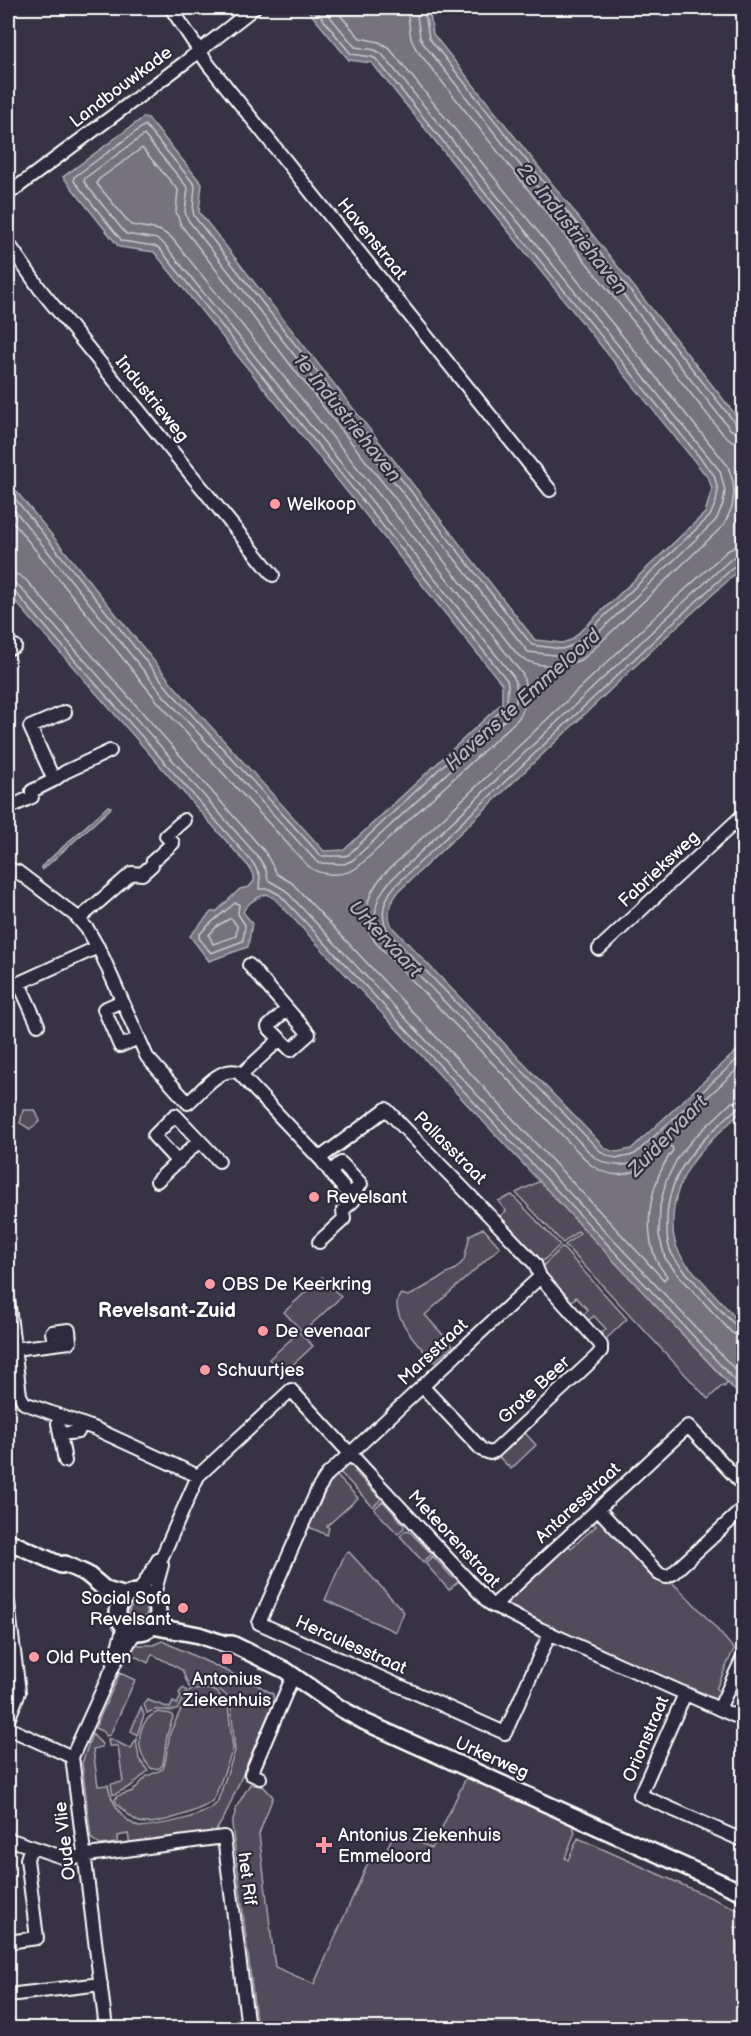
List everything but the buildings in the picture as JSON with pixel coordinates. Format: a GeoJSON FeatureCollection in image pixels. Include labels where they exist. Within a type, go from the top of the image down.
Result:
{"type":"FeatureCollection","features":[{"type":"Feature","properties":{"kind":"main road","name":"Urkerweg"},"geometry":{"type":"LineString","coordinates":[[8,1541],[61,1565],[65,1564],[81,1571],[106,1590],[145,1605],[175,1622],[205,1627],[228,1638],[232,1644],[294,1676],[338,1707],[365,1722],[744,1893]]}},
{"type":"Feature","properties":{"kind":"main road","name":"Urkerweg"},"geometry":{"type":"LineString","coordinates":[[61,1565],[62,1569],[79,1579],[121,1617],[129,1629],[137,1632]]}},
{"type":"Feature","properties":{"kind":"main road"},"geometry":{"type":"LineString","coordinates":[[121,1617],[121,1603],[145,1605],[145,1630],[137,1632]]}},
{"type":"Feature","properties":{"kind":"street","name":"Havenstraat"},"geometry":{"type":"LineString","coordinates":[[171,8],[198,52],[550,490]]}},
{"type":"Feature","properties":{"kind":"street","name":"Landbouwkade"},"geometry":{"type":"LineString","coordinates":[[8,194],[254,8]]}},
{"type":"Feature","properties":{"kind":"street","name":"Industrieweg"},"geometry":{"type":"LineString","coordinates":[[8,243],[40,289],[273,575]]}},
{"type":"Feature","properties":{"kind":"street"},"geometry":{"type":"LineString","coordinates":[[54,780],[26,732],[30,727],[65,712]]}},
{"type":"Feature","properties":{"kind":"street"},"geometry":{"type":"LineString","coordinates":[[8,808],[32,797],[32,791],[64,772],[110,751]]}},
{"type":"Feature","properties":{"kind":"street","name":"Fabrieksweg"},"geometry":{"type":"LineString","coordinates":[[599,949],[744,814]]}},
{"type":"Feature","properties":{"kind":"street"},"geometry":{"type":"LineString","coordinates":[[79,919],[132,873],[142,874],[152,865],[153,861],[172,843],[166,836],[183,820]]}},
{"type":"Feature","properties":{"kind":"street"},"geometry":{"type":"LineString","coordinates":[[8,869],[18,872],[79,919],[90,933],[151,1063],[188,1103],[223,1072],[232,1071],[241,1075],[320,1158],[330,1172],[341,1163],[361,1184],[350,1195],[354,1200],[343,1210],[344,1219],[319,1242]]}},
{"type":"Feature","properties":{"kind":"street"},"geometry":{"type":"LineString","coordinates":[[38,1025],[19,983],[98,947]]}},
{"type":"Feature","properties":{"kind":"street"},"geometry":{"type":"LineString","coordinates":[[249,965],[309,1034],[291,1050],[268,1027],[286,1010]]}},
{"type":"Feature","properties":{"kind":"street"},"geometry":{"type":"LineString","coordinates":[[122,1001],[104,1009],[107,1018],[120,1046],[139,1038]]}},
{"type":"Feature","properties":{"kind":"street"},"geometry":{"type":"LineString","coordinates":[[241,1075],[279,1040]]}},
{"type":"Feature","properties":{"kind":"street"},"geometry":{"type":"LineString","coordinates":[[178,1162],[153,1136],[186,1101]]}},
{"type":"Feature","properties":{"kind":"street","name":"Pallasstraat"},"geometry":{"type":"LineString","coordinates":[[320,1158],[386,1109],[476,1200],[535,1264],[540,1277]]}},
{"type":"Feature","properties":{"kind":"street"},"geometry":{"type":"LineString","coordinates":[[175,1115],[219,1161]]}},
{"type":"Feature","properties":{"kind":"street"},"geometry":{"type":"LineString","coordinates":[[157,1181],[199,1141]]}},
{"type":"Feature","properties":{"kind":"street","name":"Grote Beer"},"geometry":{"type":"LineString","coordinates":[[422,1386],[480,1448],[487,1453],[495,1451],[596,1357],[602,1348],[599,1341],[540,1277]]}},
{"type":"Feature","properties":{"kind":"street","name":"Marsstraat"},"geometry":{"type":"LineString","coordinates":[[350,1453],[540,1277]]}},
{"type":"Feature","properties":{"kind":"street"},"geometry":{"type":"LineString","coordinates":[[8,1299],[14,1349],[13,1384],[24,1403],[81,1424],[198,1476],[162,1557],[163,1563],[154,1589],[145,1605]]}},
{"type":"Feature","properties":{"kind":"street"},"geometry":{"type":"LineString","coordinates":[[14,1349],[54,1344]]}},
{"type":"Feature","properties":{"kind":"street","name":"Meteorenstraat"},"geometry":{"type":"LineString","coordinates":[[198,1476],[291,1390],[479,1594],[493,1606],[744,1720]]}},
{"type":"Feature","properties":{"kind":"street"},"geometry":{"type":"LineString","coordinates":[[60,1416],[58,1423],[65,1461]]}},
{"type":"Feature","properties":{"kind":"street"},"geometry":{"type":"LineString","coordinates":[[61,1434],[78,1432],[81,1424]]}},
{"type":"Feature","properties":{"kind":"street","name":"Antaresstraat"},"geometry":{"type":"LineString","coordinates":[[493,1606],[688,1426],[744,1486]]}},
{"type":"Feature","properties":{"kind":"street","name":"Herculesstraat"},"geometry":{"type":"LineString","coordinates":[[350,1453],[329,1472],[320,1486],[259,1623],[505,1733],[550,1633]]}},
{"type":"Feature","properties":{"kind":"street"},"geometry":{"type":"LineString","coordinates":[[598,1509],[658,1574],[664,1576],[670,1575],[744,1508]]}},
{"type":"Feature","properties":{"kind":"street"},"geometry":{"type":"LineString","coordinates":[[8,1603],[19,1692],[8,1720]]}},
{"type":"Feature","properties":{"kind":"street"},"geometry":{"type":"LineString","coordinates":[[8,1728],[72,1757],[117,1658],[116,1654],[123,1634],[121,1617]]}},
{"type":"Feature","properties":{"kind":"street"},"geometry":{"type":"LineString","coordinates":[[117,1658],[121,1656],[137,1632]]}},
{"type":"Feature","properties":{"kind":"street"},"geometry":{"type":"LineString","coordinates":[[719,1709],[744,1655]]}},
{"type":"Feature","properties":{"kind":"street"},"geometry":{"type":"LineString","coordinates":[[260,1778],[251,1773],[294,1676]]}},
{"type":"Feature","properties":{"kind":"street","name":"Orionstraat"},"geometry":{"type":"LineString","coordinates":[[685,1694],[640,1795],[744,1841]]}},
{"type":"Feature","properties":{"kind":"street","name":"Oude Vlie"},"geometry":{"type":"LineString","coordinates":[[72,1757],[106,2028]]}},
{"type":"Feature","properties":{"kind":"street","name":"het Rif"},"geometry":{"type":"LineString","coordinates":[[85,1854],[224,1837],[248,2028]]}},
{"type":"Feature","properties":{"kind":"street"},"geometry":{"type":"LineString","coordinates":[[8,1839],[62,1858],[85,1854]]}},
{"type":"Feature","properties":{"kind":"street"},"geometry":{"type":"LineString","coordinates":[[8,1942],[37,1938],[27,1860],[31,1847]]}},
{"type":"Feature","properties":{"kind":"street"},"geometry":{"type":"LineString","coordinates":[[8,1995],[101,1984]]}},
{"type":"Feature","properties":{"kind":"shaded area"},"geometry":{"type":"Polygon","coordinates":[[[23,1110],[35,1110],[40,1121],[30,1129],[20,1123],[23,1110]]]}},
{"type":"Feature","properties":{"kind":"shaded area"},"geometry":{"type":"Polygon","coordinates":[[[540,1181],[728,1383],[724,1387],[723,1385],[708,1399],[565,1245],[580,1233],[578,1231],[563,1243],[516,1193],[540,1181]]]}},
{"type":"Feature","properties":{"kind":"shaded area"},"geometry":{"type":"Polygon","coordinates":[[[512,1195],[560,1245],[540,1264],[507,1228],[509,1226],[500,1216],[506,1211],[498,1201],[512,1195]]]}},
{"type":"Feature","properties":{"kind":"shaded area"},"geometry":{"type":"Polygon","coordinates":[[[483,1228],[500,1247],[425,1315],[453,1346],[434,1362],[407,1330],[401,1320],[397,1302],[401,1294],[408,1296],[413,1294],[457,1268],[464,1260],[470,1235],[483,1228]]]}},
{"type":"Feature","properties":{"kind":"shaded area"},"geometry":{"type":"Polygon","coordinates":[[[562,1247],[627,1319],[606,1339],[601,1334],[606,1329],[594,1316],[586,1322],[581,1317],[588,1310],[576,1297],[569,1304],[550,1283],[542,1267],[562,1247]]]}},
{"type":"Feature","properties":{"kind":"shaded area"},"geometry":{"type":"Polygon","coordinates":[[[322,1277],[341,1297],[303,1332],[284,1312],[322,1277]]]}},
{"type":"Feature","properties":{"kind":"shaded area"},"geometry":{"type":"Polygon","coordinates":[[[299,1332],[313,1346],[283,1374],[269,1359],[299,1332]]]}},
{"type":"Feature","properties":{"kind":"shaded area"},"geometry":{"type":"Polygon","coordinates":[[[525,1433],[536,1445],[511,1469],[499,1457],[525,1433]]]}},
{"type":"Feature","properties":{"kind":"shaded area"},"geometry":{"type":"Polygon","coordinates":[[[349,1464],[356,1468],[355,1472],[381,1499],[373,1507],[340,1472],[349,1464]]]}},
{"type":"Feature","properties":{"kind":"shaded area"},"geometry":{"type":"Polygon","coordinates":[[[336,1475],[358,1498],[327,1526],[329,1528],[327,1535],[309,1527],[328,1486],[336,1475]]]}},
{"type":"Feature","properties":{"kind":"shaded area"},"geometry":{"type":"Polygon","coordinates":[[[383,1501],[404,1525],[398,1534],[374,1509],[383,1501]]]}},
{"type":"Feature","properties":{"kind":"shaded area"},"geometry":{"type":"Polygon","coordinates":[[[602,1518],[610,1526],[611,1532],[642,1566],[652,1569],[677,1587],[734,1649],[716,1689],[722,1692],[719,1698],[711,1700],[705,1697],[706,1694],[686,1686],[685,1688],[535,1620],[510,1606],[509,1608],[507,1601],[567,1543],[571,1548],[596,1526],[591,1520],[602,1518]]]}},
{"type":"Feature","properties":{"kind":"shaded area"},"geometry":{"type":"Polygon","coordinates":[[[406,1530],[432,1554],[423,1562],[400,1536],[406,1530]]]}},
{"type":"Feature","properties":{"kind":"shaded area"},"geometry":{"type":"Polygon","coordinates":[[[349,1552],[404,1612],[396,1632],[325,1600],[345,1554],[349,1552]]]}},
{"type":"Feature","properties":{"kind":"shaded area"},"geometry":{"type":"Polygon","coordinates":[[[433,1556],[452,1577],[457,1576],[460,1580],[449,1590],[425,1563],[433,1556]]]}},
{"type":"Feature","properties":{"kind":"shaded area"},"geometry":{"type":"Polygon","coordinates":[[[134,1603],[142,1603],[147,1608],[145,1619],[134,1621],[129,1616],[129,1608],[134,1603]]]}},
{"type":"Feature","properties":{"kind":"shaded area"},"geometry":{"type":"Polygon","coordinates":[[[162,1641],[259,1686],[273,1694],[274,1701],[225,1816],[214,1834],[130,1844],[128,1834],[118,1836],[117,1843],[100,1845],[91,1838],[82,1763],[92,1734],[102,1744],[102,1747],[93,1749],[98,1786],[108,1785],[118,1810],[127,1820],[139,1827],[192,1817],[217,1803],[235,1751],[231,1705],[226,1695],[209,1686],[189,1687],[182,1670],[152,1654],[148,1663],[129,1653],[136,1645],[153,1645],[162,1641]]]}},
{"type":"Feature","properties":{"kind":"shaded area"},"geometry":{"type":"Polygon","coordinates":[[[120,1673],[135,1680],[110,1735],[106,1736],[104,1732],[95,1728],[120,1673]]]}},
{"type":"Feature","properties":{"kind":"shaded area"},"geometry":{"type":"Polygon","coordinates":[[[183,1688],[187,1691],[177,1710],[156,1710],[147,1713],[144,1704],[147,1700],[170,1708],[173,1702],[177,1704],[181,1696],[179,1693],[183,1688]]]}},
{"type":"Feature","properties":{"kind":"shaded area"},"geometry":{"type":"Polygon","coordinates":[[[208,1689],[217,1692],[228,1706],[233,1749],[214,1799],[200,1808],[166,1820],[146,1823],[136,1821],[117,1804],[115,1800],[117,1796],[133,1791],[147,1776],[163,1769],[170,1733],[190,1690],[208,1689]]]}},
{"type":"Feature","properties":{"kind":"shaded area"},"geometry":{"type":"Polygon","coordinates":[[[141,1707],[144,1715],[137,1735],[131,1731],[141,1707]]]}},
{"type":"Feature","properties":{"kind":"shaded area"},"geometry":{"type":"Polygon","coordinates":[[[158,1712],[171,1714],[173,1717],[167,1735],[163,1764],[160,1768],[152,1769],[142,1755],[140,1738],[145,1722],[158,1712]]]}},
{"type":"Feature","properties":{"kind":"shaded area"},"geometry":{"type":"Polygon","coordinates":[[[108,1739],[131,1749],[136,1739],[139,1759],[148,1771],[131,1786],[113,1795],[111,1784],[123,1782],[118,1746],[109,1746],[108,1739]]]}},
{"type":"Feature","properties":{"kind":"shaded area"},"geometry":{"type":"Polygon","coordinates":[[[467,1776],[571,1821],[575,1832],[565,1858],[568,1860],[578,1838],[743,1912],[743,1929],[735,1927],[743,2001],[743,2028],[257,2028],[232,1824],[237,1806],[250,1784],[264,1787],[273,1797],[259,1834],[275,1967],[314,1984],[372,1854],[382,1858],[395,1832],[432,1848],[467,1776]]]}},
{"type":"Feature","properties":{"kind":"water"},"geometry":{"type":"Polygon","coordinates":[[[306,8],[429,8],[433,34],[743,424],[743,567],[670,633],[399,891],[391,904],[389,918],[393,928],[604,1147],[611,1151],[620,1152],[631,1149],[743,1045],[743,1110],[706,1146],[687,1171],[675,1201],[673,1225],[677,1247],[685,1262],[743,1326],[743,1399],[275,899],[267,894],[253,901],[243,912],[252,923],[248,947],[209,961],[190,936],[211,912],[216,912],[240,889],[249,887],[254,881],[254,876],[249,867],[8,593],[8,481],[175,687],[324,851],[344,850],[502,703],[502,684],[154,252],[119,247],[63,177],[144,117],[148,118],[202,184],[199,212],[535,640],[562,643],[571,640],[705,513],[712,489],[709,479],[372,63],[349,60],[306,8]]]}},
{"type":"Feature","properties":{"kind":"water"},"geometry":{"type":"Polygon","coordinates":[[[108,806],[111,807],[110,809],[42,870],[42,866],[108,806]]]}},
{"type":"Feature","properties":{"kind":"place","name":"Welkoop"},"geometry":{"type":"Point","coordinates":[275,504]}},
{"type":"Feature","properties":{"kind":"place","name":"Revelsant"},"geometry":{"type":"Point","coordinates":[314,1197]}},
{"type":"Feature","properties":{"kind":"place","name":"OBS De Keerkring"},"geometry":{"type":"Point","coordinates":[210,1284]}},
{"type":"Feature","properties":{"kind":"place","name":"De evenaar"},"geometry":{"type":"Point","coordinates":[263,1331]}},
{"type":"Feature","properties":{"kind":"place","name":"Schuurtjes"},"geometry":{"type":"Point","coordinates":[205,1370]}},
{"type":"Feature","properties":{"kind":"place","name":"Social Sofa Revelsant"},"geometry":{"type":"Point","coordinates":[183,1608]}},
{"type":"Feature","properties":{"kind":"place","name":"Old Putten"},"geometry":{"type":"Point","coordinates":[34,1657]}},
{"type":"Feature","properties":{"kind":"place","name":"Antonius Ziekenhuis"},"geometry":{"type":"Point","coordinates":[227,1659]}},
{"type":"Feature","properties":{"kind":"place","name":"Antonius Ziekenhuis Emmeloord"},"geometry":{"type":"Point","coordinates":[324,1845]}},
{"type":"Feature","properties":{"kind":"district","name":"Revelsant-Zuid"},"geometry":{"type":"Point","coordinates":[167,1311]}},
{"type":"Feature","properties":{"kind":"water label","name":"2e Industriehaven"},"geometry":{"type":"Point","coordinates":[572,229]}},
{"type":"Feature","properties":{"kind":"water label","name":"1e Industriehaven"},"geometry":{"type":"Point","coordinates":[347,418]}},
{"type":"Feature","properties":{"kind":"water label","name":"Havens te Emmeloord"},"geometry":{"type":"Point","coordinates":[523,700]}},
{"type":"Feature","properties":{"kind":"water label","name":"Urkervaart"},"geometry":{"type":"Point","coordinates":[385,939]}},
{"type":"Feature","properties":{"kind":"water label","name":"Zuidervaart"},"geometry":{"type":"Point","coordinates":[668,1136]}}]}
